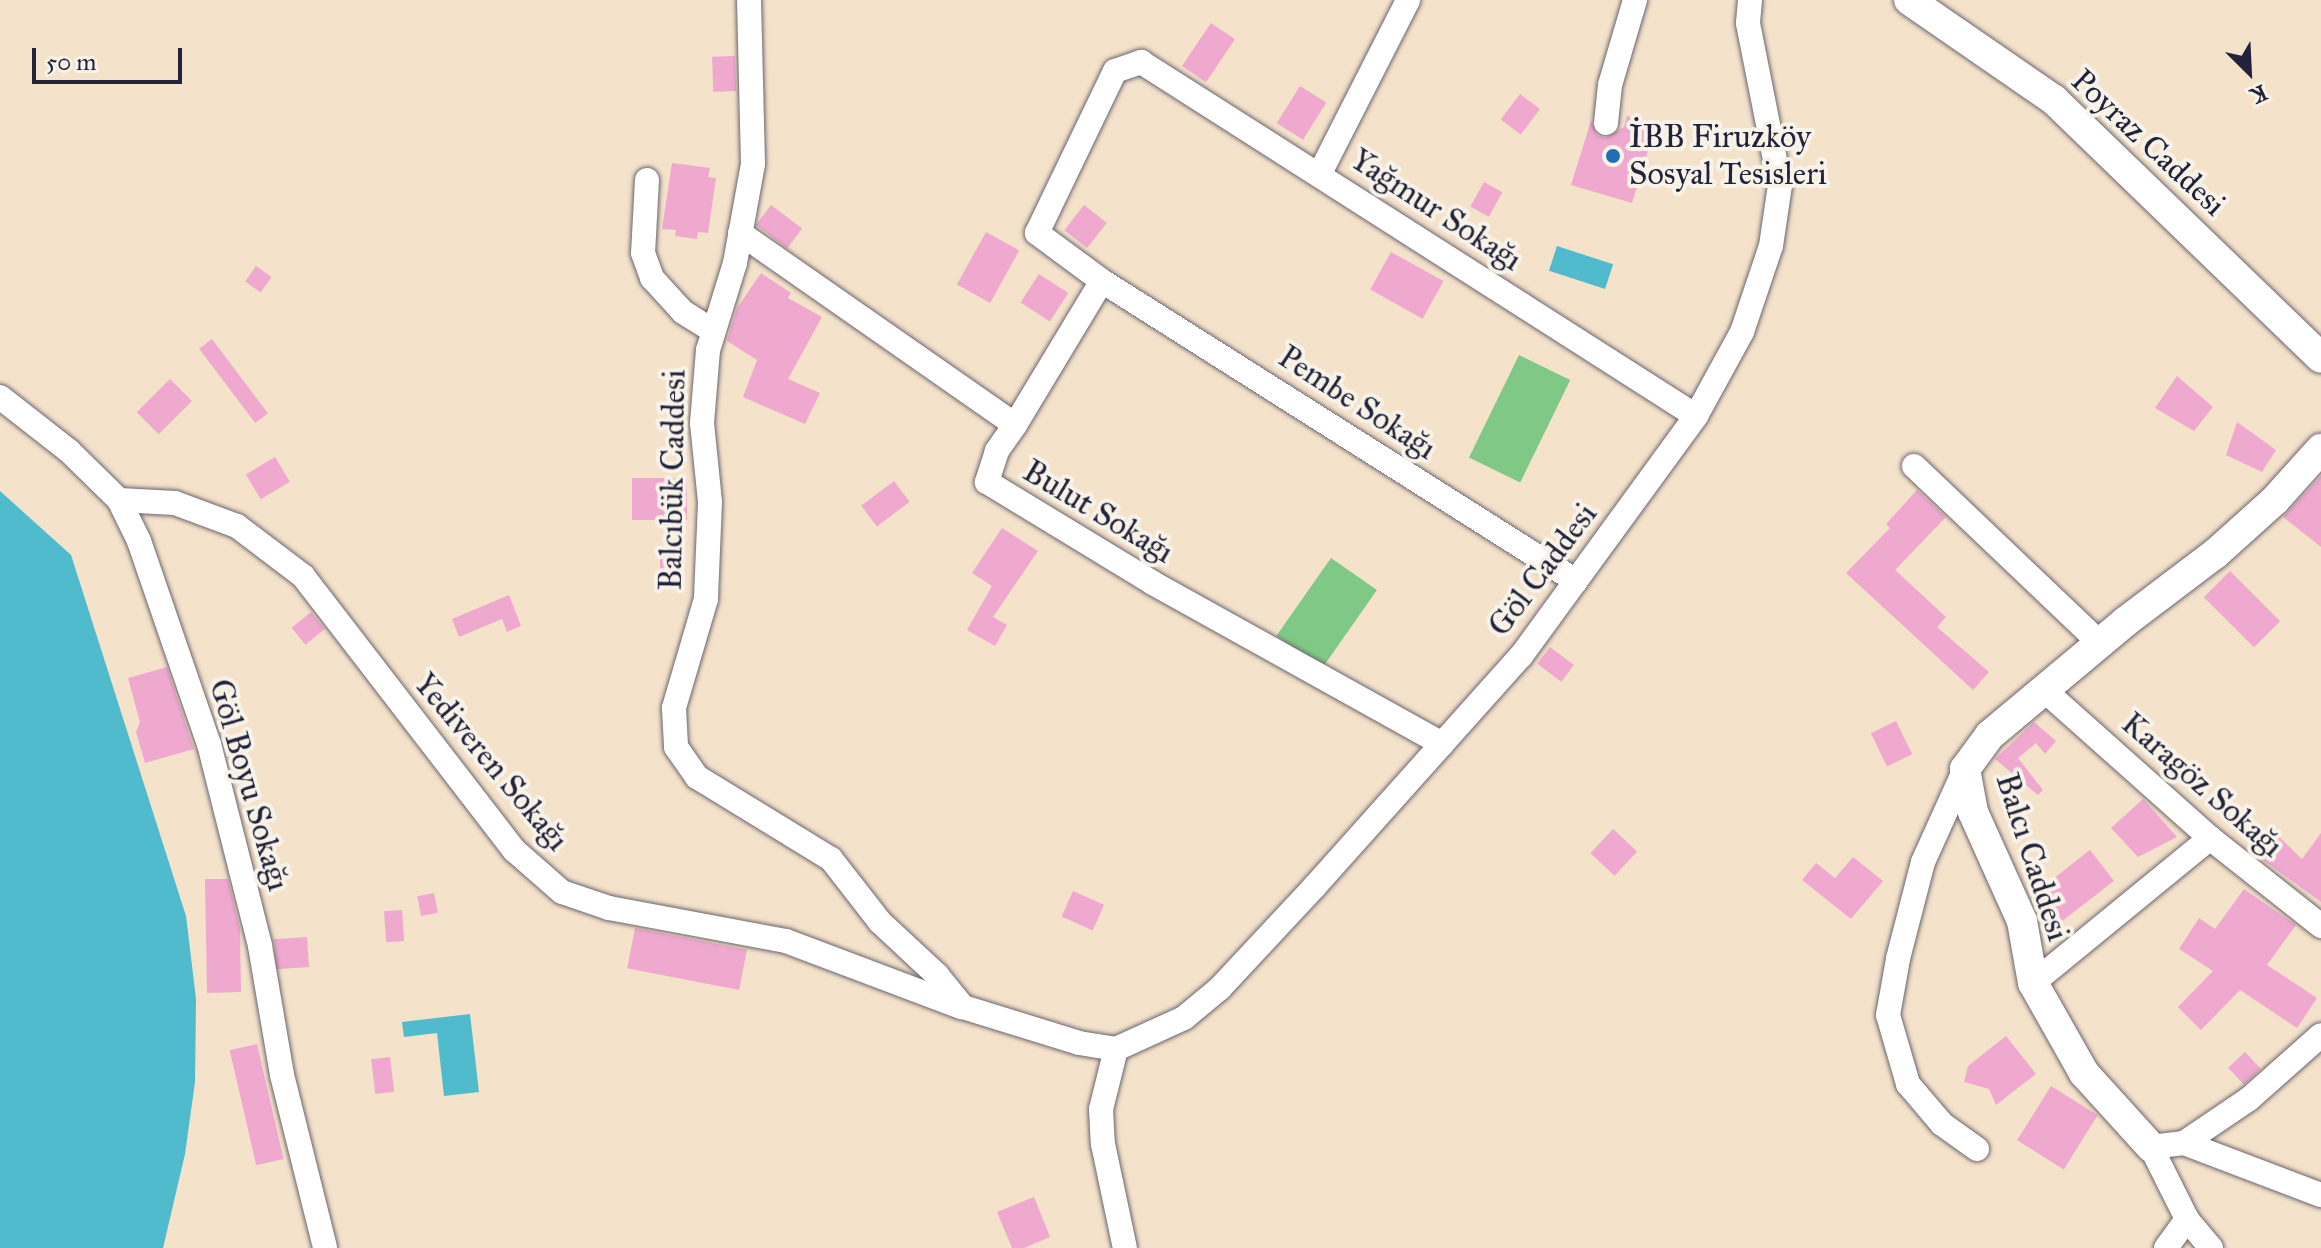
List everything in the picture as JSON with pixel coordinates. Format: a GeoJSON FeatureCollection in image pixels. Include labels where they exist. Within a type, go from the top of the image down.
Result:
{"type":"FeatureCollection","features":[{"type":"Feature","properties":{"kind":"street","name":"Balcıbük Caddesi"},"geometry":{"type":"LineString","coordinates":[[749,0],[753,164],[740,233],[708,350],[702,423],[710,502],[706,599],[674,708],[676,747],[697,777],[831,859],[880,922],[937,975],[963,1007]]}},
{"type":"Feature","properties":{"kind":"street"},"geometry":{"type":"LineString","coordinates":[[1320,173],[1408,0]]}},
{"type":"Feature","properties":{"kind":"street"},"geometry":{"type":"LineString","coordinates":[[1606,123],[1610,85],[1635,0]]}},
{"type":"Feature","properties":{"kind":"street","name":"Göl Caddesi"},"geometry":{"type":"LineString","coordinates":[[1116,1049],[1184,1018],[1220,988],[1521,656],[1696,416],[1742,332],[1771,246],[1780,185],[1748,23],[1750,0]]}},
{"type":"Feature","properties":{"kind":"street","name":"Poyraz Caddesi"},"geometry":{"type":"LineString","coordinates":[[1909,0],[2054,100],[2321,358]]}},
{"type":"Feature","properties":{"kind":"street","name":"Yağmur Sokağı"},"geometry":{"type":"LineString","coordinates":[[1037,233],[1115,71],[1141,62],[1320,173],[1696,416]]}},
{"type":"Feature","properties":{"kind":"street"},"geometry":{"type":"LineString","coordinates":[[647,180],[643,253],[652,278],[683,312],[713,331]]}},
{"type":"Feature","properties":{"kind":"street","name":"Bulut Sokağı"},"geometry":{"type":"LineString","coordinates":[[740,233],[1015,425],[997,451],[987,482],[1153,583],[1442,744]]}},
{"type":"Feature","properties":{"kind":"street","name":"Pembe Sokağı"},"geometry":{"type":"LineString","coordinates":[[1037,233],[1102,281],[1576,581]]}},
{"type":"Feature","properties":{"kind":"street"},"geometry":{"type":"LineString","coordinates":[[1015,425],[1102,281]]}},
{"type":"Feature","properties":{"kind":"street","name":"Göl Boyu Sokağı"},"geometry":{"type":"LineString","coordinates":[[0,397],[69,451],[119,500],[139,541],[209,744],[260,946],[282,1075],[325,1248]]}},
{"type":"Feature","properties":{"kind":"street","name":"Balcı Caddesi"},"geometry":{"type":"LineString","coordinates":[[2211,1248],[2187,1219],[2151,1147],[2084,1073],[2033,983],[2022,921],[1973,812],[1965,769],[1990,735],[2100,643],[2215,554],[2275,500],[2321,449]]}},
{"type":"Feature","properties":{"kind":"street"},"geometry":{"type":"LineString","coordinates":[[1914,466],[2100,643]]}},
{"type":"Feature","properties":{"kind":"street","name":"Yediveren Sokağı"},"geometry":{"type":"LineString","coordinates":[[119,500],[175,503],[237,526],[303,576],[514,850],[562,892],[609,908],[786,941],[963,1007]]}},
{"type":"Feature","properties":{"kind":"street","name":"Karagöz Sokağı"},"geometry":{"type":"LineString","coordinates":[[2044,690],[2210,838],[2321,926]]}},
{"type":"Feature","properties":{"kind":"street"},"geometry":{"type":"LineString","coordinates":[[1965,769],[1923,862],[1898,959],[1888,1015],[1908,1084],[1942,1124],[1977,1149]]}},
{"type":"Feature","properties":{"kind":"street"},"geometry":{"type":"LineString","coordinates":[[2033,983],[2210,838]]}},
{"type":"Feature","properties":{"kind":"street"},"geometry":{"type":"LineString","coordinates":[[963,1007],[1079,1043],[1116,1049],[1101,1109],[1103,1144],[1125,1248]]}},
{"type":"Feature","properties":{"kind":"street"},"geometry":{"type":"LineString","coordinates":[[2151,1147],[2184,1143],[2249,1099],[2321,1035]]}},
{"type":"Feature","properties":{"kind":"street"},"geometry":{"type":"LineString","coordinates":[[2184,1143],[2321,1195]]}},
{"type":"Feature","properties":{"kind":"street"},"geometry":{"type":"LineString","coordinates":[[2166,1248],[2187,1219]]}},
{"type":"Feature","properties":{"kind":"green space"},"geometry":{"type":"Polygon","coordinates":[[[1519,355],[1570,380],[1520,482],[1469,457],[1519,355]]]}},
{"type":"Feature","properties":{"kind":"green space"},"geometry":{"type":"Polygon","coordinates":[[[1331,558],[1377,590],[1322,668],[1277,636],[1331,558]]]}},
{"type":"Feature","properties":{"kind":"water"},"geometry":{"type":"Polygon","coordinates":[[[1557,246],[1613,264],[1605,289],[1549,271],[1557,246]]]}},
{"type":"Feature","properties":{"kind":"water"},"geometry":{"type":"Polygon","coordinates":[[[0,491],[71,555],[186,916],[196,999],[195,1082],[185,1154],[163,1248],[0,1248],[0,491]]]}},
{"type":"Feature","properties":{"kind":"water"},"geometry":{"type":"Polygon","coordinates":[[[470,1014],[479,1092],[444,1096],[437,1033],[404,1037],[402,1022],[470,1014]]]}},
{"type":"Feature","properties":{"kind":"building"},"geometry":{"type":"Polygon","coordinates":[[[1211,23],[1235,39],[1206,82],[1182,66],[1211,23]]]}},
{"type":"Feature","properties":{"kind":"building"},"geometry":{"type":"Polygon","coordinates":[[[735,56],[736,91],[713,92],[712,57],[735,56]]]}},
{"type":"Feature","properties":{"kind":"building"},"geometry":{"type":"Polygon","coordinates":[[[1300,86],[1326,102],[1303,140],[1277,123],[1300,86]]]}},
{"type":"Feature","properties":{"kind":"building"},"geometry":{"type":"Polygon","coordinates":[[[1520,94],[1540,109],[1521,135],[1501,120],[1520,94]]]}},
{"type":"Feature","properties":{"kind":"building","name":"İBB Firuzköy Sosyal Tesisleri"},"geometry":{"type":"Polygon","coordinates":[[[1627,116],[1656,125],[1632,203],[1571,185],[1591,121],[1597,135],[1605,138],[1624,127],[1627,116]]]}},
{"type":"Feature","properties":{"kind":"building"},"geometry":{"type":"Polygon","coordinates":[[[672,163],[710,168],[708,177],[716,178],[708,233],[698,232],[697,239],[675,236],[676,230],[662,229],[672,163]]]}},
{"type":"Feature","properties":{"kind":"building"},"geometry":{"type":"Polygon","coordinates":[[[1484,182],[1502,192],[1489,217],[1470,206],[1484,182]]]}},
{"type":"Feature","properties":{"kind":"building"},"geometry":{"type":"Polygon","coordinates":[[[771,205],[802,228],[787,248],[756,225],[771,205]]]}},
{"type":"Feature","properties":{"kind":"building"},"geometry":{"type":"Polygon","coordinates":[[[1084,205],[1107,223],[1087,248],[1064,230],[1084,205]]]}},
{"type":"Feature","properties":{"kind":"building"},"geometry":{"type":"Polygon","coordinates":[[[986,232],[1019,250],[990,303],[957,284],[986,232]]]}},
{"type":"Feature","properties":{"kind":"building"},"geometry":{"type":"Polygon","coordinates":[[[1391,252],[1443,281],[1423,319],[1370,290],[1391,252]]]}},
{"type":"Feature","properties":{"kind":"building"},"geometry":{"type":"Polygon","coordinates":[[[256,266],[272,277],[261,292],[245,282],[256,266]]]}},
{"type":"Feature","properties":{"kind":"building"},"geometry":{"type":"Polygon","coordinates":[[[761,273],[791,293],[788,298],[822,317],[788,379],[820,393],[805,424],[743,397],[757,360],[727,341],[737,308],[761,273]]]}},
{"type":"Feature","properties":{"kind":"building"},"geometry":{"type":"Polygon","coordinates":[[[1039,274],[1068,293],[1050,322],[1020,303],[1039,274]]]}},
{"type":"Feature","properties":{"kind":"building"},"geometry":{"type":"Polygon","coordinates":[[[212,339],[268,413],[255,423],[199,349],[212,339]]]}},
{"type":"Feature","properties":{"kind":"building"},"geometry":{"type":"Polygon","coordinates":[[[2177,376],[2213,407],[2194,431],[2155,408],[2177,376]]]}},
{"type":"Feature","properties":{"kind":"building"},"geometry":{"type":"Polygon","coordinates":[[[170,379],[192,401],[159,434],[137,412],[170,379]]]}},
{"type":"Feature","properties":{"kind":"building"},"geometry":{"type":"Polygon","coordinates":[[[2237,422],[2276,450],[2262,472],[2226,455],[2237,422]]]}},
{"type":"Feature","properties":{"kind":"building"},"geometry":{"type":"Polygon","coordinates":[[[275,457],[290,482],[261,499],[246,475],[275,457]]]}},
{"type":"Feature","properties":{"kind":"building"},"geometry":{"type":"Polygon","coordinates":[[[2321,476],[2321,547],[2283,517],[2321,476]]]}},
{"type":"Feature","properties":{"kind":"building"},"geometry":{"type":"Polygon","coordinates":[[[632,478],[687,478],[687,520],[632,520],[632,478]]]}},
{"type":"Feature","properties":{"kind":"building"},"geometry":{"type":"Polygon","coordinates":[[[894,481],[910,502],[877,526],[861,506],[894,481]]]}},
{"type":"Feature","properties":{"kind":"building"},"geometry":{"type":"Polygon","coordinates":[[[1917,490],[1946,517],[1895,570],[1946,617],[1937,627],[1989,672],[1973,690],[1846,573],[1890,528],[1886,524],[1917,490]]]}},
{"type":"Feature","properties":{"kind":"building"},"geometry":{"type":"Polygon","coordinates":[[[1002,528],[1038,551],[993,617],[1007,625],[995,646],[967,630],[992,586],[972,573],[1002,528]]]}},
{"type":"Feature","properties":{"kind":"building"},"geometry":{"type":"Polygon","coordinates":[[[660,551],[680,551],[680,585],[660,585],[660,551]]]}},
{"type":"Feature","properties":{"kind":"building"},"geometry":{"type":"Polygon","coordinates":[[[2230,571],[2280,621],[2254,647],[2204,597],[2230,571]]]}},
{"type":"Feature","properties":{"kind":"building"},"geometry":{"type":"Polygon","coordinates":[[[509,595],[521,626],[507,632],[502,619],[459,637],[452,619],[509,595]]]}},
{"type":"Feature","properties":{"kind":"building"},"geometry":{"type":"Polygon","coordinates":[[[311,612],[325,629],[305,645],[292,628],[311,612]]]}},
{"type":"Feature","properties":{"kind":"building"},"geometry":{"type":"Polygon","coordinates":[[[1550,647],[1574,665],[1561,682],[1537,664],[1550,647]]]}},
{"type":"Feature","properties":{"kind":"building"},"geometry":{"type":"Polygon","coordinates":[[[167,667],[194,749],[145,763],[136,732],[140,722],[128,678],[167,667]]]}},
{"type":"Feature","properties":{"kind":"building"},"geometry":{"type":"Polygon","coordinates":[[[1896,721],[1912,754],[1887,767],[1871,733],[1896,721]]]}},
{"type":"Feature","properties":{"kind":"building"},"geometry":{"type":"Polygon","coordinates":[[[2034,722],[2056,741],[2045,754],[2036,743],[2018,758],[2043,790],[2038,795],[1995,759],[2034,722]]]}},
{"type":"Feature","properties":{"kind":"building"},"geometry":{"type":"Polygon","coordinates":[[[2143,799],[2177,837],[2138,857],[2111,828],[2143,799]]]}},
{"type":"Feature","properties":{"kind":"building"},"geometry":{"type":"Polygon","coordinates":[[[1613,829],[1637,852],[1615,876],[1590,853],[1613,829]]]}},
{"type":"Feature","properties":{"kind":"building"},"geometry":{"type":"Polygon","coordinates":[[[2275,833],[2302,859],[2321,833],[2321,902],[2256,855],[2275,833]]]}},
{"type":"Feature","properties":{"kind":"building"},"geometry":{"type":"Polygon","coordinates":[[[2090,850],[2114,881],[2062,921],[2038,891],[2090,850]]]}},
{"type":"Feature","properties":{"kind":"building"},"geometry":{"type":"Polygon","coordinates":[[[1853,857],[1883,881],[1851,919],[1802,880],[1816,863],[1835,878],[1853,857]]]}},
{"type":"Feature","properties":{"kind":"building"},"geometry":{"type":"Polygon","coordinates":[[[205,879],[228,879],[240,928],[241,992],[207,993],[205,879]]]}},
{"type":"Feature","properties":{"kind":"building"},"geometry":{"type":"Polygon","coordinates":[[[2244,889],[2296,925],[2267,965],[2317,998],[2297,1028],[2240,990],[2201,1030],[2178,1007],[2213,971],[2179,949],[2199,918],[2215,929],[2244,889]]]}},
{"type":"Feature","properties":{"kind":"building"},"geometry":{"type":"Polygon","coordinates":[[[1073,891],[1104,905],[1093,930],[1062,917],[1073,891]]]}},
{"type":"Feature","properties":{"kind":"building"},"geometry":{"type":"Polygon","coordinates":[[[434,893],[438,913],[421,916],[417,896],[434,893]]]}},
{"type":"Feature","properties":{"kind":"building"},"geometry":{"type":"Polygon","coordinates":[[[402,910],[404,941],[386,942],[384,911],[402,910]]]}},
{"type":"Feature","properties":{"kind":"building"},"geometry":{"type":"Polygon","coordinates":[[[635,928],[747,950],[739,990],[627,968],[635,928]]]}},
{"type":"Feature","properties":{"kind":"building"},"geometry":{"type":"Polygon","coordinates":[[[307,937],[309,967],[276,969],[274,939],[307,937]]]}},
{"type":"Feature","properties":{"kind":"building"},"geometry":{"type":"Polygon","coordinates":[[[2006,1036],[2036,1074],[1996,1105],[1989,1089],[1964,1082],[1968,1066],[2006,1036]]]}},
{"type":"Feature","properties":{"kind":"building"},"geometry":{"type":"Polygon","coordinates":[[[257,1044],[284,1159],[256,1165],[230,1050],[257,1044]]]}},
{"type":"Feature","properties":{"kind":"building"},"geometry":{"type":"Polygon","coordinates":[[[2245,1052],[2261,1069],[2244,1085],[2228,1068],[2245,1052]]]}},
{"type":"Feature","properties":{"kind":"building"},"geometry":{"type":"Polygon","coordinates":[[[390,1057],[394,1092],[375,1094],[371,1059],[390,1057]]]}},
{"type":"Feature","properties":{"kind":"building"},"geometry":{"type":"Polygon","coordinates":[[[2051,1086],[2098,1115],[2064,1169],[2017,1140],[2051,1086]]]}},
{"type":"Feature","properties":{"kind":"building"},"geometry":{"type":"Polygon","coordinates":[[[1034,1197],[1050,1237],[1024,1248],[1012,1248],[997,1212],[1034,1197]]]}},
{"type":"Feature","properties":{"kind":"place","name":"İBB Firuzköy Sosyal Tesisleri"},"geometry":{"type":"Point","coordinates":[1613,156]}}]}
